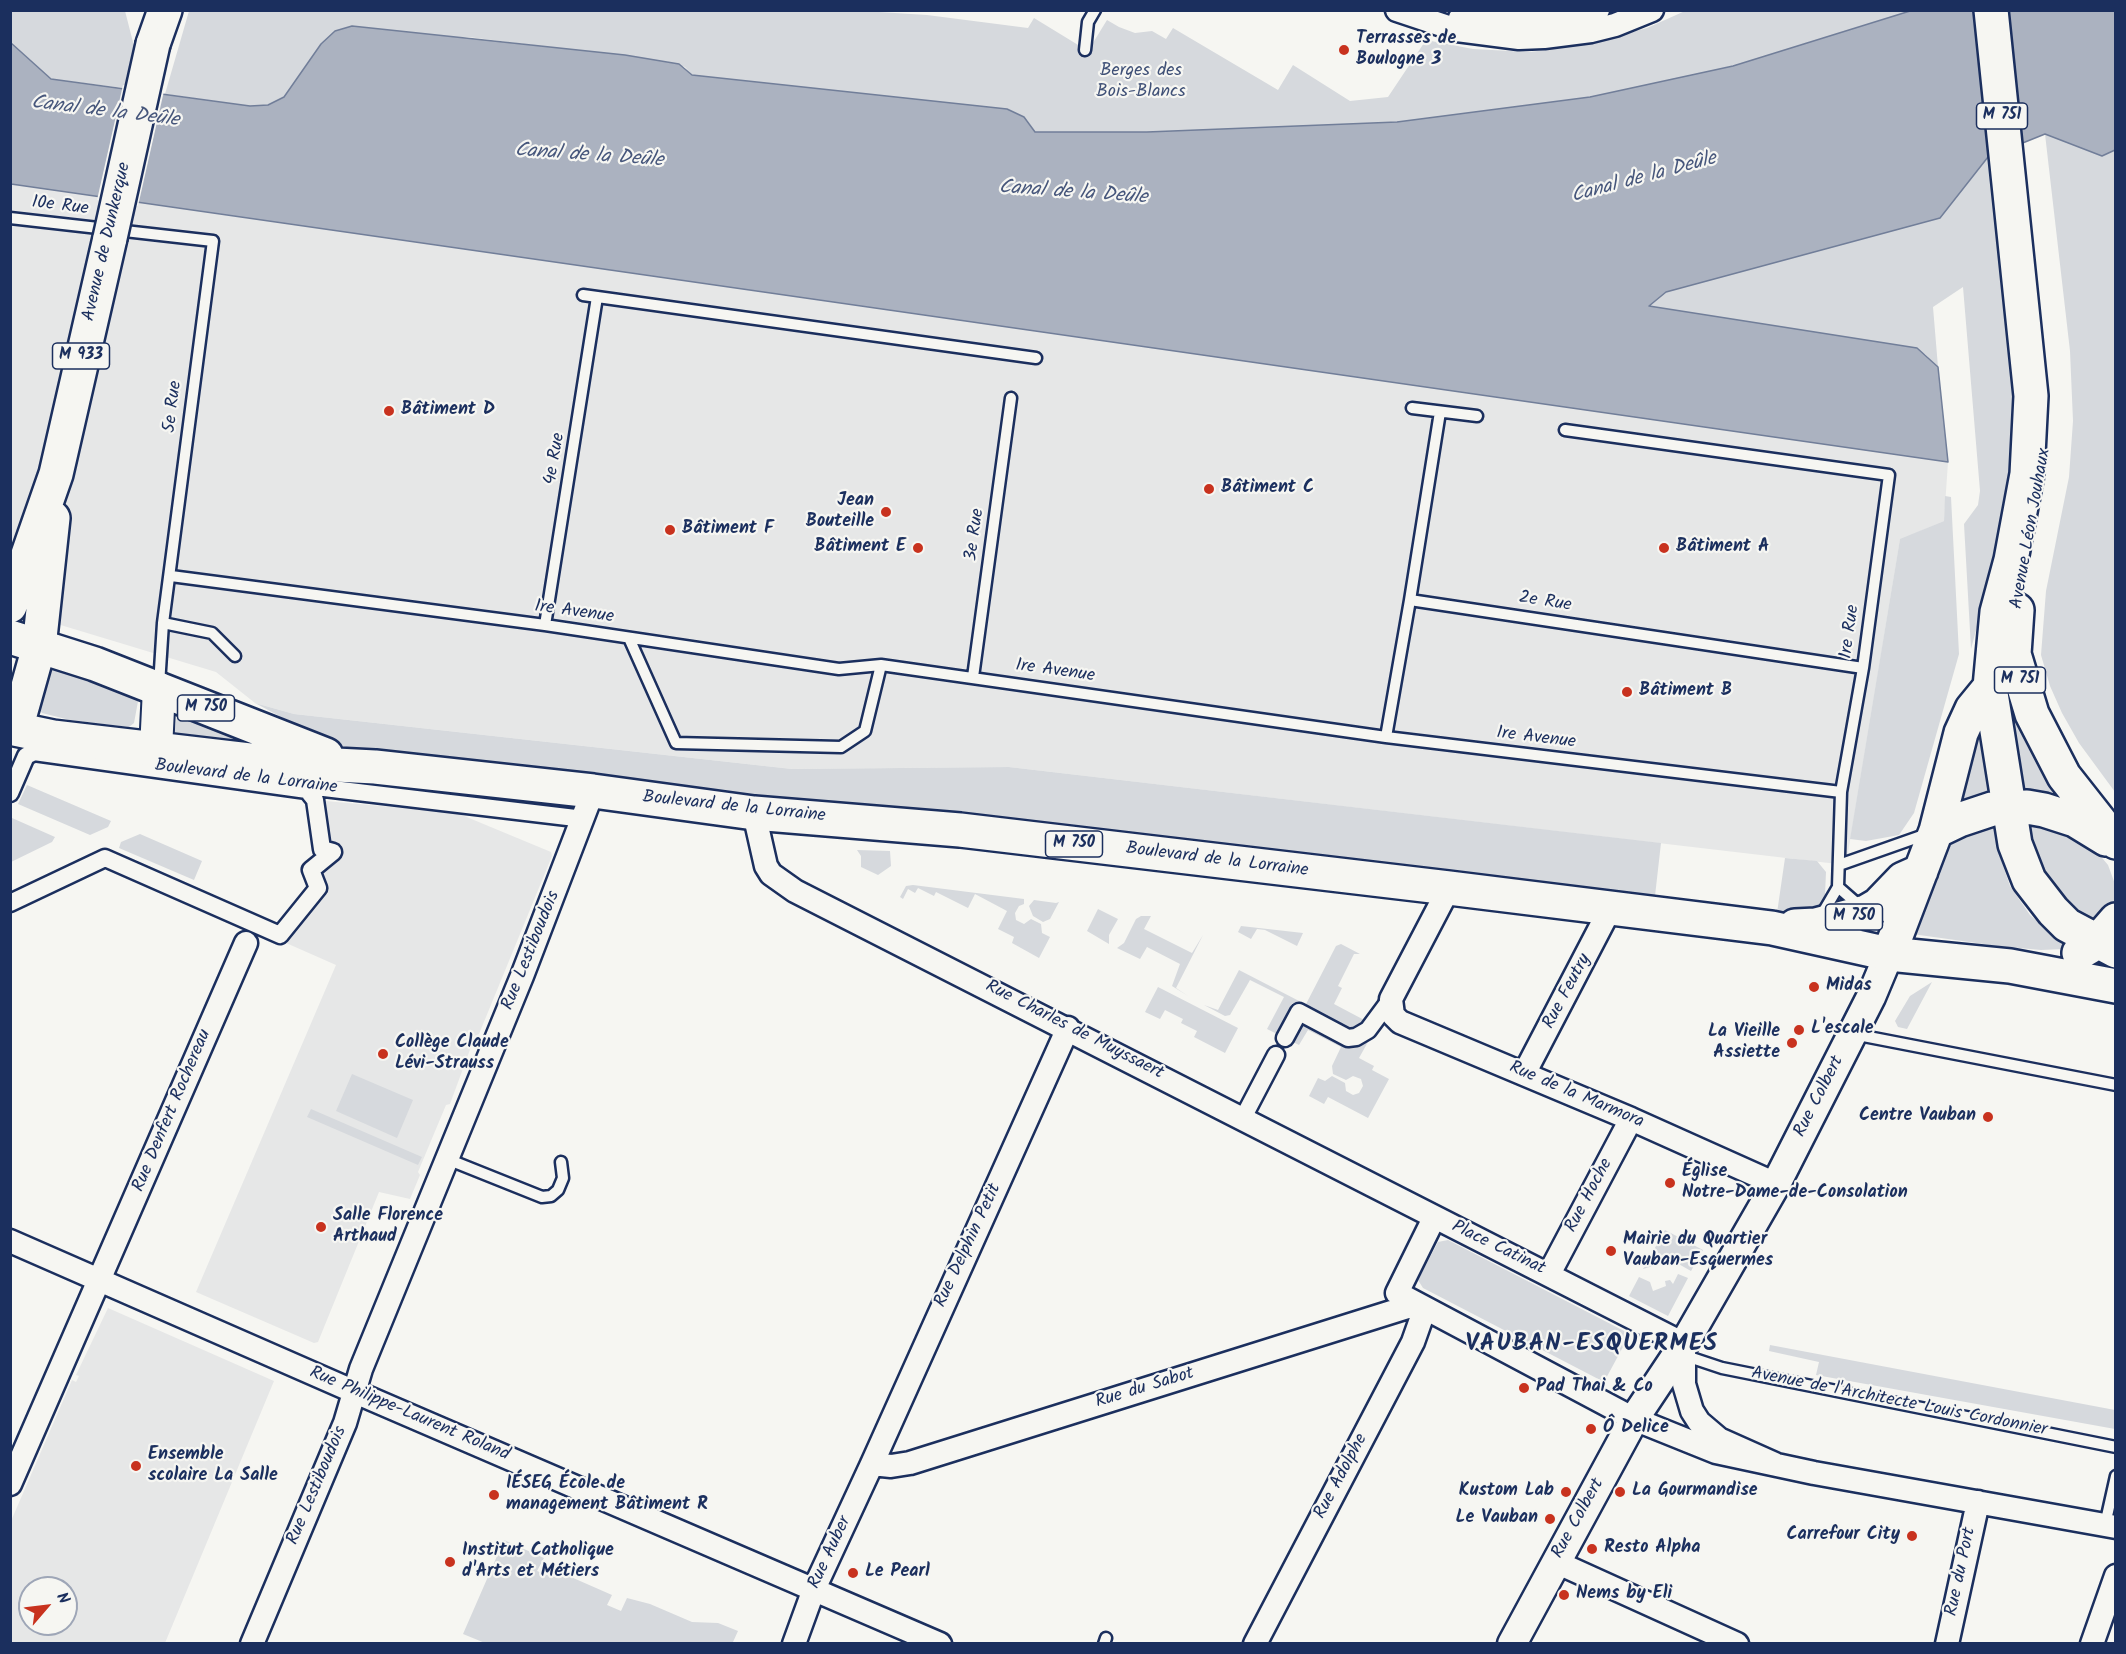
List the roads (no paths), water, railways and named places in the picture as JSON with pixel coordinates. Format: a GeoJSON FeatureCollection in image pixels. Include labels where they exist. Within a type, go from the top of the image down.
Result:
{"type":"FeatureCollection","features":[{"type":"Feature","properties":{"kind":"main road","name":"Avenue de Dunkerque"},"geometry":{"type":"LineString","coordinates":[[10,606],[56,474],[153,44],[165,10]]}},
{"type":"Feature","properties":{"kind":"main road","name":"Avenue Léon Jouhaux"},"geometry":{"type":"LineString","coordinates":[[1991,10],[2022,218],[2046,344],[2050,412],[2043,486],[2017,612],[2014,654],[2024,692],[2053,757],[2075,791],[2115,843]]}},
{"type":"Feature","properties":{"kind":"main road","name":"Avenue Léon Jouhaux"},"geometry":{"type":"LineString","coordinates":[[2009,10],[2022,218],[2031,422],[2022,502],[1993,636],[1990,687],[2015,844],[2029,880],[2052,911],[2067,925],[2109,938]]}},
{"type":"Feature","properties":{"kind":"main road","name":"Avenue de Dunkerque"},"geometry":{"type":"LineString","coordinates":[[25,642],[48,577],[56,474]]}},
{"type":"Feature","properties":{"kind":"main road","name":"Boulevard de la Lorraine"},"geometry":{"type":"LineString","coordinates":[[25,642],[159,689],[308,750],[375,767],[588,805],[754,813],[950,829],[1449,888],[1772,928],[1889,954],[2010,966],[2115,986]]}},
{"type":"Feature","properties":{"kind":"main road","name":"M 933"},"geometry":{"type":"LineString","coordinates":[[12,734],[25,642]]}},
{"type":"Feature","properties":{"kind":"main road","name":"Rue Colbert"},"geometry":{"type":"LineString","coordinates":[[1889,954],[1936,831],[1961,733],[1972,709],[1990,687]]}},
{"type":"Feature","properties":{"kind":"main road","name":"Boulevard de la Lorraine"},"geometry":{"type":"LineString","coordinates":[[156,749],[159,689]]}},
{"type":"Feature","properties":{"kind":"main road","name":"Boulevard de la Lorraine"},"geometry":{"type":"LineString","coordinates":[[12,734],[258,761],[375,767]]}},
{"type":"Feature","properties":{"kind":"main road","name":"Avenue Léon Jouhaux"},"geometry":{"type":"LineString","coordinates":[[1936,831],[1977,813],[2008,807],[2044,810],[2059,814],[2115,843]]}},
{"type":"Feature","properties":{"kind":"main road","name":"Boulevard de la Lorraine"},"geometry":{"type":"LineString","coordinates":[[1772,928],[1816,925],[1866,912],[1878,905],[1903,879],[1921,871]]}},
{"type":"Feature","properties":{"kind":"main road","name":"Boulevard de la Lorraine"},"geometry":{"type":"LineString","coordinates":[[2010,966],[2063,960],[2109,938]]}},
{"type":"Feature","properties":{"kind":"street"},"geometry":{"type":"LineString","coordinates":[[1407,14],[1539,21],[1598,10]]}},
{"type":"Feature","properties":{"kind":"street"},"geometry":{"type":"LineString","coordinates":[[1407,14],[1471,32],[1544,38],[1615,25],[1652,10]]}},
{"type":"Feature","properties":{"kind":"street"},"geometry":{"type":"LineString","coordinates":[[10,793],[26,756],[34,752],[307,790],[315,800],[322,849],[333,852],[311,870],[318,888],[280,935],[105,858],[10,903]]}},
{"type":"Feature","properties":{"kind":"street","name":"Boulevard de la Lorraine"},"geometry":{"type":"LineString","coordinates":[[51,753],[226,777],[588,805]]}},
{"type":"Feature","properties":{"kind":"street","name":"Rue Lestiboudois"},"geometry":{"type":"LineString","coordinates":[[252,1644],[345,1423],[361,1369],[588,805]]}},
{"type":"Feature","properties":{"kind":"street","name":"Rue Charles de Muyssaert"},"geometry":{"type":"LineString","coordinates":[[754,813],[766,866],[800,902],[1068,1028],[1434,1218]]}},
{"type":"Feature","properties":{"kind":"street"},"geometry":{"type":"LineString","coordinates":[[1285,1038],[1299,1012],[1348,1038],[1356,1038],[1368,1030],[1391,999],[1449,888]]}},
{"type":"Feature","properties":{"kind":"street","name":"Rue Feutry"},"geometry":{"type":"LineString","coordinates":[[1524,1074],[1610,909]]}},
{"type":"Feature","properties":{"kind":"street","name":"Rue Denfert Rochereau"},"geometry":{"type":"LineString","coordinates":[[10,1484],[246,943]]}},
{"type":"Feature","properties":{"kind":"street","name":"Rue Colbert"},"geometry":{"type":"LineString","coordinates":[[1512,1644],[1634,1419],[1683,1349],[1776,1184],[1852,1034],[1889,954]]}},
{"type":"Feature","properties":{"kind":"street","name":"Rue de la Marmora"},"geometry":{"type":"LineString","coordinates":[[1391,999],[1393,1015],[1400,1022],[1631,1119],[1776,1184]]}},
{"type":"Feature","properties":{"kind":"street","name":"Rue Delphin Petit"},"geometry":{"type":"LineString","coordinates":[[872,1464],[1068,1028]]}},
{"type":"Feature","properties":{"kind":"street"},"geometry":{"type":"LineString","coordinates":[[1243,1118],[1276,1056]]}},
{"type":"Feature","properties":{"kind":"street","name":"Rue Hoche"},"geometry":{"type":"LineString","coordinates":[[1549,1274],[1631,1119]]}},
{"type":"Feature","properties":{"kind":"street","name":"Place Catinat"},"geometry":{"type":"LineString","coordinates":[[1634,1419],[1397,1293],[1434,1218],[1549,1274],[1683,1349]]}},
{"type":"Feature","properties":{"kind":"street","name":"Rue Philippe-Laurent Roland"},"geometry":{"type":"LineString","coordinates":[[10,1241],[940,1644]]}},
{"type":"Feature","properties":{"kind":"street","name":"Rue du Sabot"},"geometry":{"type":"LineString","coordinates":[[872,1464],[891,1466],[910,1463],[1421,1306]]}},
{"type":"Feature","properties":{"kind":"street","name":"Rue Adolphe"},"geometry":{"type":"LineString","coordinates":[[1255,1644],[1413,1342],[1421,1306]]}},
{"type":"Feature","properties":{"kind":"street"},"geometry":{"type":"LineString","coordinates":[[1683,1349],[1687,1394],[1699,1422],[1719,1439],[1775,1464]]}},
{"type":"Feature","properties":{"kind":"street"},"geometry":{"type":"LineString","coordinates":[[1634,1419],[1698,1446],[1775,1464],[2110,1526]]}},
{"type":"Feature","properties":{"kind":"street","name":"Rue Auber"},"geometry":{"type":"LineString","coordinates":[[794,1644],[814,1589],[872,1464]]}},
{"type":"Feature","properties":{"kind":"street","name":"Rue du Port"},"geometry":{"type":"LineString","coordinates":[[1947,1644],[1978,1502]]}},
{"type":"Feature","properties":{"kind":"street"},"geometry":{"type":"LineString","coordinates":[[1556,1562],[1737,1644]]}},
{"type":"Feature","properties":{"kind":"street"},"geometry":{"type":"LineString","coordinates":[[2092,1644],[2115,1576]]}},
{"type":"Feature","properties":{"kind":"lane"},"geometry":{"type":"LineString","coordinates":[[1085,50],[1088,22],[1095,10]]}},
{"type":"Feature","properties":{"kind":"lane","name":"10e Rue"},"geometry":{"type":"LineString","coordinates":[[10,218],[213,241]]}},
{"type":"Feature","properties":{"kind":"lane","name":"5e Rue"},"geometry":{"type":"LineString","coordinates":[[159,689],[164,622],[213,241]]}},
{"type":"Feature","properties":{"kind":"lane"},"geometry":{"type":"LineString","coordinates":[[584,295],[1036,358]]}},
{"type":"Feature","properties":{"kind":"lane","name":"4e Rue"},"geometry":{"type":"LineString","coordinates":[[545,625],[597,297]]}},
{"type":"Feature","properties":{"kind":"lane","name":"3e Rue"},"geometry":{"type":"LineString","coordinates":[[973,677],[1011,398]]}},
{"type":"Feature","properties":{"kind":"lane"},"geometry":{"type":"LineString","coordinates":[[1412,408],[1477,416]]}},
{"type":"Feature","properties":{"kind":"lane"},"geometry":{"type":"LineString","coordinates":[[1386,737],[1440,412]]}},
{"type":"Feature","properties":{"kind":"lane","name":"1re Rue"},"geometry":{"type":"LineString","coordinates":[[1565,430],[1889,475],[1863,668],[1841,792]]}},
{"type":"Feature","properties":{"kind":"lane","name":"1re Avenue"},"geometry":{"type":"LineString","coordinates":[[171,576],[545,625],[839,669],[881,665],[1386,737],[1841,792]]}},
{"type":"Feature","properties":{"kind":"lane","name":"2e Rue"},"geometry":{"type":"LineString","coordinates":[[1410,600],[1863,668]]}},
{"type":"Feature","properties":{"kind":"lane"},"geometry":{"type":"LineString","coordinates":[[164,622],[212,633],[235,656]]}},
{"type":"Feature","properties":{"kind":"lane"},"geometry":{"type":"LineString","coordinates":[[629,638],[676,743],[841,747],[865,731],[881,665]]}},
{"type":"Feature","properties":{"kind":"lane"},"geometry":{"type":"LineString","coordinates":[[1816,925],[1838,887],[1841,792]]}},
{"type":"Feature","properties":{"kind":"lane"},"geometry":{"type":"LineString","coordinates":[[1839,865],[1936,831]]}},
{"type":"Feature","properties":{"kind":"lane"},"geometry":{"type":"LineString","coordinates":[[1838,887],[1866,912]]}},
{"type":"Feature","properties":{"kind":"lane"},"geometry":{"type":"LineString","coordinates":[[1852,1034],[2115,1085]]}},
{"type":"Feature","properties":{"kind":"lane"},"geometry":{"type":"LineString","coordinates":[[447,1158],[542,1197],[551,1196],[558,1190],[563,1178],[561,1162]]}},
{"type":"Feature","properties":{"kind":"lane","name":"Avenue de l'Architecte Louis Cordonnier"},"geometry":{"type":"LineString","coordinates":[[1683,1349],[1722,1368],[2115,1447]]}},
{"type":"Feature","properties":{"kind":"lane"},"geometry":{"type":"LineString","coordinates":[[2110,1526],[2115,1476]]}},
{"type":"Feature","properties":{"kind":"water","name":"Canal de la Deûle"},"geometry":{"type":"Polygon","coordinates":[[[1910,11],[2115,11],[2115,150],[2102,156],[2045,134],[1988,157],[1940,218],[1666,292],[1649,306],[1917,348],[1938,367],[1948,462],[11,184],[10,42],[51,79],[250,106],[268,105],[284,97],[321,44],[335,31],[352,26],[625,55],[679,64],[692,75],[1007,109],[1024,117],[1035,132],[1147,132],[1397,122],[1590,97],[1733,66],[1910,11]]]}},
{"type":"Feature","properties":{"kind":"place","name":"Terrasses de Boulogne 3"},"geometry":{"type":"Point","coordinates":[1344,50]}},
{"type":"Feature","properties":{"kind":"place","name":"Bâtiment D"},"geometry":{"type":"Point","coordinates":[389,411]}},
{"type":"Feature","properties":{"kind":"place","name":"Bâtiment C"},"geometry":{"type":"Point","coordinates":[1209,489]}},
{"type":"Feature","properties":{"kind":"place","name":"Jean Bouteille"},"geometry":{"type":"Point","coordinates":[886,512]}},
{"type":"Feature","properties":{"kind":"place","name":"Bâtiment F"},"geometry":{"type":"Point","coordinates":[670,530]}},
{"type":"Feature","properties":{"kind":"place","name":"Bâtiment E"},"geometry":{"type":"Point","coordinates":[918,548]}},
{"type":"Feature","properties":{"kind":"place","name":"Bâtiment A"},"geometry":{"type":"Point","coordinates":[1664,548]}},
{"type":"Feature","properties":{"kind":"place","name":"Bâtiment B"},"geometry":{"type":"Point","coordinates":[1627,692]}},
{"type":"Feature","properties":{"kind":"place","name":"Midas"},"geometry":{"type":"Point","coordinates":[1814,987]}},
{"type":"Feature","properties":{"kind":"place","name":"L'escale"},"geometry":{"type":"Point","coordinates":[1799,1030]}},
{"type":"Feature","properties":{"kind":"place","name":"La Vieille Assiette"},"geometry":{"type":"Point","coordinates":[1792,1043]}},
{"type":"Feature","properties":{"kind":"place","name":"Collège Claude Lévi-Strauss"},"geometry":{"type":"Point","coordinates":[383,1054]}},
{"type":"Feature","properties":{"kind":"place","name":"Centre Vauban"},"geometry":{"type":"Point","coordinates":[1988,1117]}},
{"type":"Feature","properties":{"kind":"place","name":"Église Notre-Dame-de-Consolation"},"geometry":{"type":"Point","coordinates":[1670,1183]}},
{"type":"Feature","properties":{"kind":"place","name":"Salle Florence Arthaud"},"geometry":{"type":"Point","coordinates":[321,1227]}},
{"type":"Feature","properties":{"kind":"place","name":"Mairie du Quartier Vauban-Esquermes"},"geometry":{"type":"Point","coordinates":[1611,1251]}},
{"type":"Feature","properties":{"kind":"place","name":"Pad Thai & Co"},"geometry":{"type":"Point","coordinates":[1524,1388]}},
{"type":"Feature","properties":{"kind":"place","name":"Ô Delice"},"geometry":{"type":"Point","coordinates":[1591,1429]}},
{"type":"Feature","properties":{"kind":"place","name":"Ensemble scolaire La Salle"},"geometry":{"type":"Point","coordinates":[136,1466]}},
{"type":"Feature","properties":{"kind":"place","name":"Kustom Lab"},"geometry":{"type":"Point","coordinates":[1566,1492]}},
{"type":"Feature","properties":{"kind":"place","name":"La Gourmandise"},"geometry":{"type":"Point","coordinates":[1620,1492]}},
{"type":"Feature","properties":{"kind":"place","name":"IÉSEG École de management Bâtiment R"},"geometry":{"type":"Point","coordinates":[494,1495]}},
{"type":"Feature","properties":{"kind":"place","name":"Le Vauban"},"geometry":{"type":"Point","coordinates":[1550,1519]}},
{"type":"Feature","properties":{"kind":"place","name":"Carrefour City"},"geometry":{"type":"Point","coordinates":[1912,1536]}},
{"type":"Feature","properties":{"kind":"place","name":"Resto Alpha"},"geometry":{"type":"Point","coordinates":[1592,1549]}},
{"type":"Feature","properties":{"kind":"place","name":"Institut Catholique d'Arts et Métiers"},"geometry":{"type":"Point","coordinates":[450,1562]}},
{"type":"Feature","properties":{"kind":"place","name":"Le Pearl"},"geometry":{"type":"Point","coordinates":[853,1573]}},
{"type":"Feature","properties":{"kind":"place","name":"Nems by Eli"},"geometry":{"type":"Point","coordinates":[1564,1595]}},
{"type":"Feature","properties":{"kind":"district","name":"VAUBAN-ESQUERMES"},"geometry":{"type":"Point","coordinates":[1592,1346]}},
{"type":"Feature","properties":{"kind":"park label","name":"Berges des Bois-Blancs"},"geometry":{"type":"Point","coordinates":[1141,82]}}]}
